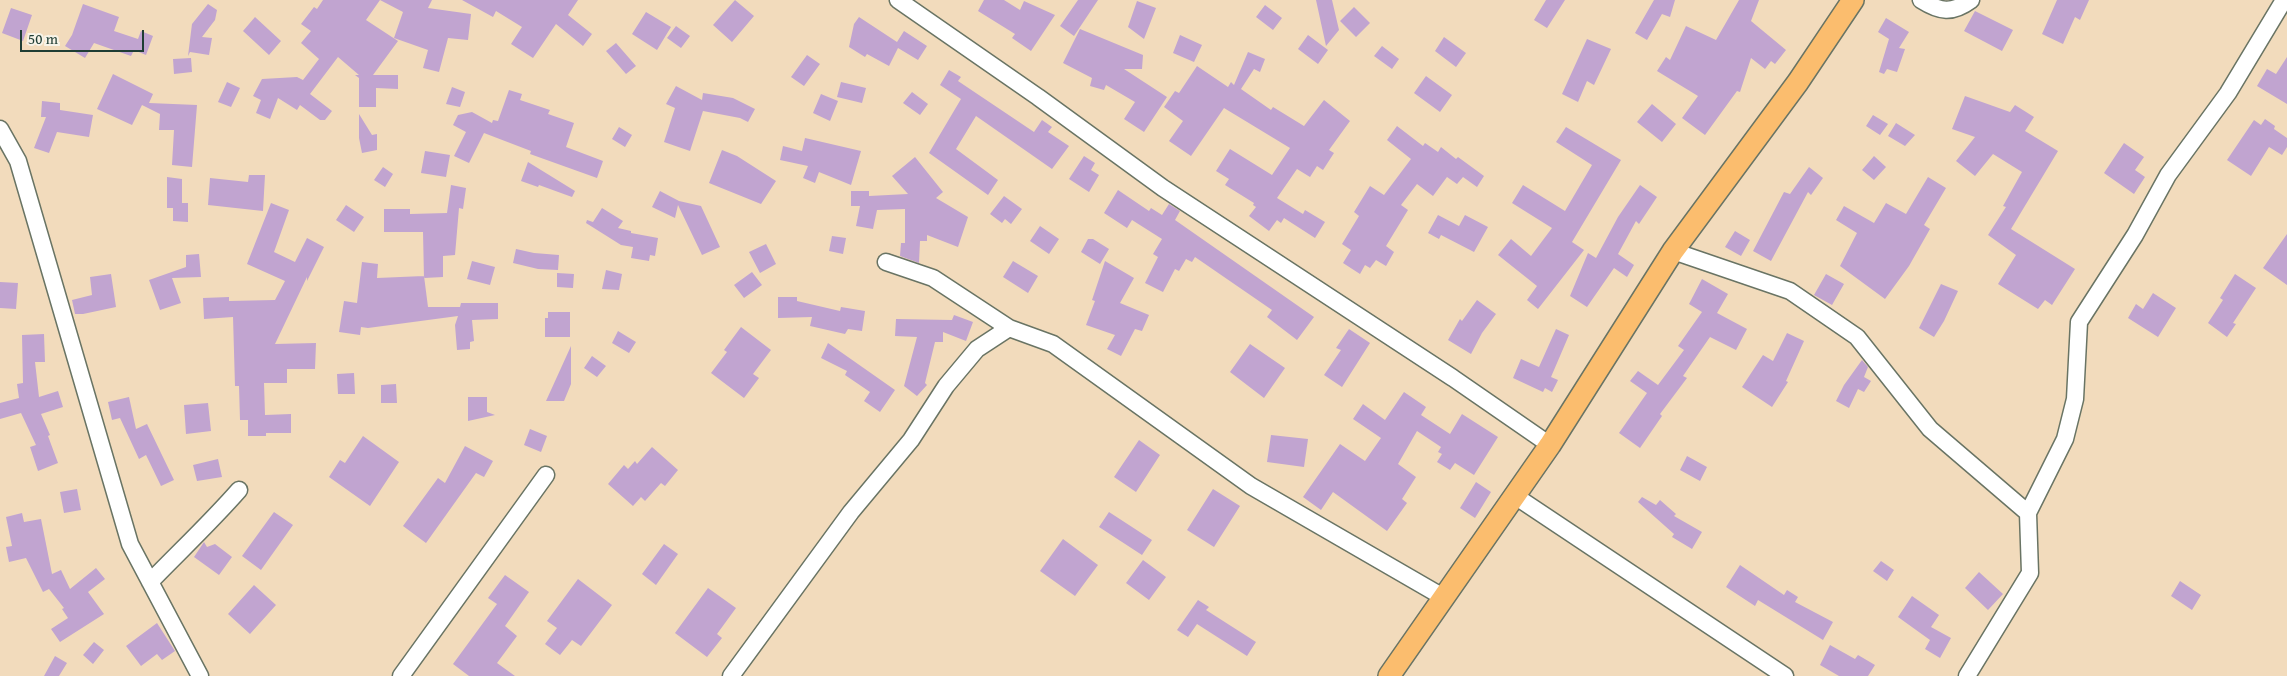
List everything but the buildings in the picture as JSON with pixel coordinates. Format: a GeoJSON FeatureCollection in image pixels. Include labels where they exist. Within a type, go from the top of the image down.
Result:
{"type":"FeatureCollection","features":[{"type":"Feature","properties":{"kind":"main road"},"geometry":{"type":"LineString","coordinates":[[1389,676],[1550,445],[1673,251],[1798,82],[1852,0]]}},
{"type":"Feature","properties":{"kind":"street"},"geometry":{"type":"LineString","coordinates":[[898,0],[1038,97],[1163,188],[1453,378],[1550,445]]}},
{"type":"Feature","properties":{"kind":"street"},"geometry":{"type":"LineString","coordinates":[[1921,0],[1930,7],[1945,11],[1963,6],[1971,0]]}},
{"type":"Feature","properties":{"kind":"street"},"geometry":{"type":"LineString","coordinates":[[1967,676],[2030,573],[2028,513],[2065,439],[2075,400],[2079,322],[2135,235],[2168,175],[2228,93],[2284,0]]}},
{"type":"Feature","properties":{"kind":"street"},"geometry":{"type":"LineString","coordinates":[[0,129],[18,161],[130,544],[200,676]]}},
{"type":"Feature","properties":{"kind":"street"},"geometry":{"type":"LineString","coordinates":[[1673,251],[1790,291],[1856,337],[1930,429],[2028,513]]}},
{"type":"Feature","properties":{"kind":"street"},"geometry":{"type":"LineString","coordinates":[[886,262],[932,278],[1009,328],[1053,344],[1252,486],[1444,597]]}},
{"type":"Feature","properties":{"kind":"street"},"geometry":{"type":"LineString","coordinates":[[731,676],[851,512],[911,440],[946,386],[977,349],[1009,328]]}},
{"type":"Feature","properties":{"kind":"street"},"geometry":{"type":"LineString","coordinates":[[400,676],[546,475]]}},
{"type":"Feature","properties":{"kind":"street"},"geometry":{"type":"LineString","coordinates":[[150,582],[183,547],[210,523],[239,490]]}},
{"type":"Feature","properties":{"kind":"street"},"geometry":{"type":"LineString","coordinates":[[1515,496],[1785,676]]}}]}
